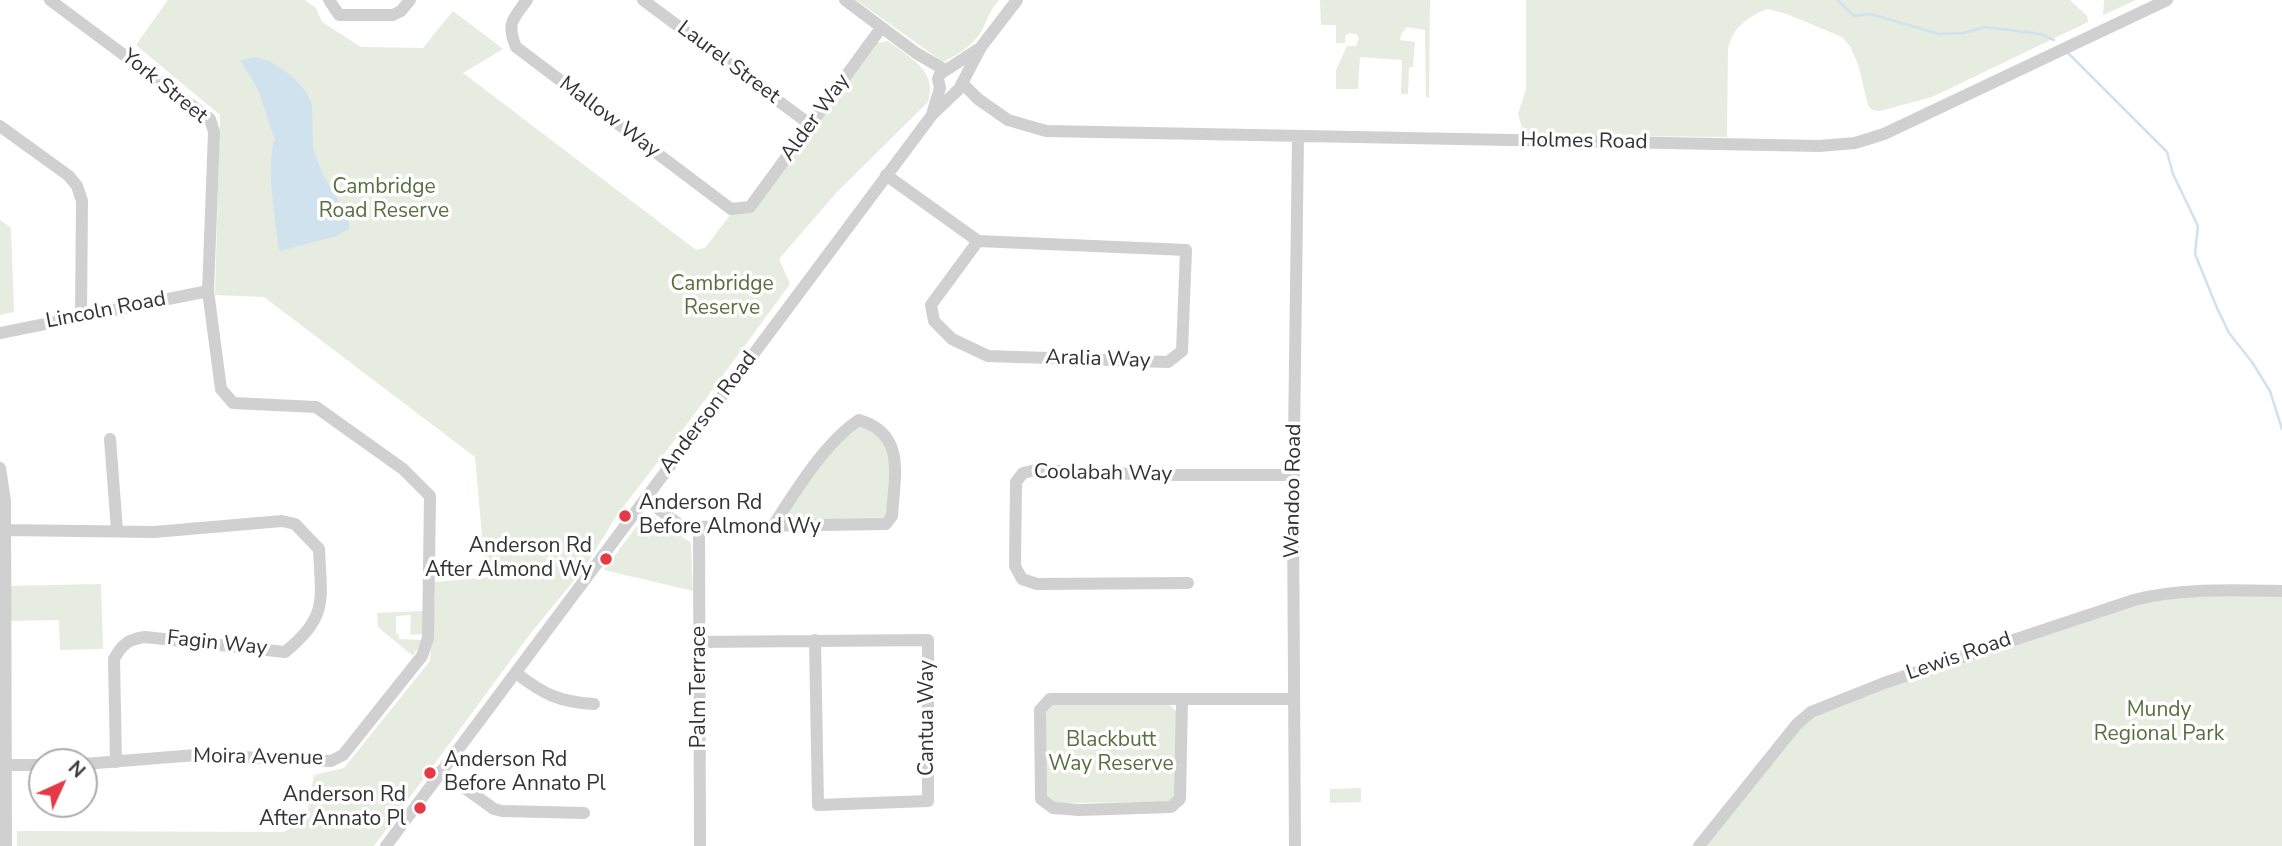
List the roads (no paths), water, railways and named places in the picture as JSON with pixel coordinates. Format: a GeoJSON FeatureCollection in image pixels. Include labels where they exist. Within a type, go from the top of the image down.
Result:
{"type":"FeatureCollection","features":[{"type":"Feature","properties":{"kind":"street","name":"York Street"},"geometry":{"type":"LineString","coordinates":[[50,0],[210,119],[214,132],[208,291]]}},
{"type":"Feature","properties":{"kind":"street"},"geometry":{"type":"LineString","coordinates":[[329,0],[340,15],[393,15],[401,11],[410,0]]}},
{"type":"Feature","properties":{"kind":"street","name":"Mallow Way"},"geometry":{"type":"LineString","coordinates":[[527,0],[511,22],[510,32],[516,47],[731,209],[750,207]]}},
{"type":"Feature","properties":{"kind":"street","name":"Laurel Street"},"geometry":{"type":"LineString","coordinates":[[643,0],[812,126]]}},
{"type":"Feature","properties":{"kind":"street"},"geometry":{"type":"LineString","coordinates":[[845,0],[916,53],[943,77],[947,93],[958,87],[958,72],[943,77]]}},
{"type":"Feature","properties":{"kind":"street","name":"Anderson Road"},"geometry":{"type":"LineString","coordinates":[[386,846],[886,175],[932,115],[958,87],[981,47],[1017,0]]}},
{"type":"Feature","properties":{"kind":"street","name":"Holmes Road"},"geometry":{"type":"LineString","coordinates":[[958,87],[1008,120],[1046,131],[1820,146],[1855,143],[1884,134],[2167,0]]}},
{"type":"Feature","properties":{"kind":"street","name":"Alder Way"},"geometry":{"type":"LineString","coordinates":[[750,207],[812,126],[881,28]]}},
{"type":"Feature","properties":{"kind":"street","name":"Anderson Road"},"geometry":{"type":"LineString","coordinates":[[932,115],[943,77],[981,47]]}},
{"type":"Feature","properties":{"kind":"street"},"geometry":{"type":"LineString","coordinates":[[0,126],[69,176],[77,186],[82,201],[81,315]]}},
{"type":"Feature","properties":{"kind":"street","name":"Wandoo Road"},"geometry":{"type":"LineString","coordinates":[[1295,846],[1294,475],[1298,136]]}},
{"type":"Feature","properties":{"kind":"street"},"geometry":{"type":"LineString","coordinates":[[886,175],[978,241]]}},
{"type":"Feature","properties":{"kind":"street","name":"Aralia Way"},"geometry":{"type":"LineString","coordinates":[[978,241],[1186,250],[1182,351],[1168,362],[988,356],[952,339],[934,321],[930,313],[931,304],[978,241]]}},
{"type":"Feature","properties":{"kind":"street","name":"Lincoln Road"},"geometry":{"type":"LineString","coordinates":[[1,332],[208,291]]}},
{"type":"Feature","properties":{"kind":"street","name":"Moira Avenue"},"geometry":{"type":"LineString","coordinates":[[98,763],[196,755],[331,761],[343,755],[422,656],[428,638],[430,496],[403,468],[316,407],[233,403],[221,389],[208,291]]}},
{"type":"Feature","properties":{"kind":"street"},"geometry":{"type":"LineString","coordinates":[[645,499],[680,525],[699,528],[886,524],[892,516],[895,450],[886,435],[871,424],[859,420],[843,430],[773,526]]}},
{"type":"Feature","properties":{"kind":"street"},"geometry":{"type":"LineString","coordinates":[[110,439],[117,530]]}},
{"type":"Feature","properties":{"kind":"street"},"geometry":{"type":"LineString","coordinates":[[0,468],[5,501],[2,639],[6,846]]}},
{"type":"Feature","properties":{"kind":"street","name":"Coolabah Way"},"geometry":{"type":"LineString","coordinates":[[1188,583],[1037,584],[1022,579],[1015,566],[1016,482],[1023,473],[1036,470],[1161,475],[1294,475]]}},
{"type":"Feature","properties":{"kind":"street","name":"Fagin Way"},"geometry":{"type":"LineString","coordinates":[[5,530],[154,532],[282,521],[295,524],[319,549],[321,606],[316,618],[298,642],[285,652],[145,636],[130,639],[114,659],[116,762]]}},
{"type":"Feature","properties":{"kind":"street","name":"Palm Terrace"},"geometry":{"type":"LineString","coordinates":[[699,528],[700,846]]}},
{"type":"Feature","properties":{"kind":"street","name":"Lewis Road"},"geometry":{"type":"LineString","coordinates":[[1699,846],[1797,724],[1811,712],[1896,678],[2145,597],[2237,590],[2282,592]]}},
{"type":"Feature","properties":{"kind":"street","name":"Cantua Way"},"geometry":{"type":"LineString","coordinates":[[700,642],[815,640],[928,640],[928,801],[818,805],[815,640]]}},
{"type":"Feature","properties":{"kind":"street"},"geometry":{"type":"LineString","coordinates":[[516,673],[551,697],[594,704]]}},
{"type":"Feature","properties":{"kind":"street"},"geometry":{"type":"LineString","coordinates":[[1182,699],[1180,799],[1171,807],[1079,810],[1053,808],[1041,799],[1040,710],[1050,699],[1182,699],[1294,699]]}},
{"type":"Feature","properties":{"kind":"street"},"geometry":{"type":"LineString","coordinates":[[6,765],[28,765]]}},
{"type":"Feature","properties":{"kind":"street"},"geometry":{"type":"LineString","coordinates":[[442,771],[494,809],[584,813]]}},
{"type":"Feature","properties":{"kind":"water"},"geometry":{"type":"Polygon","coordinates":[[[255,57],[269,61],[291,75],[307,93],[312,105],[313,149],[323,175],[349,218],[349,229],[336,236],[280,251],[271,177],[275,139],[259,92],[241,60],[255,57]]]}},
{"type":"Feature","properties":{"kind":"waterway"},"geometry":{"type":"LineString","coordinates":[[1838,0],[1854,16],[1871,14],[1939,34],[1964,33],[1985,27],[2041,34],[2054,40]]}},
{"type":"Feature","properties":{"kind":"waterway"},"geometry":{"type":"LineString","coordinates":[[2068,53],[2167,152],[2173,174],[2198,226],[2195,254],[2217,308],[2229,333],[2270,391],[2282,429]]}},
{"type":"Feature","properties":{"kind":"place","name":"Anderson Rd Before Almond Wy"},"geometry":{"type":"Point","coordinates":[625,516]}},
{"type":"Feature","properties":{"kind":"place","name":"Anderson Rd After Almond Wy"},"geometry":{"type":"Point","coordinates":[606,559]}},
{"type":"Feature","properties":{"kind":"place","name":"Anderson Rd Before Annato Pl"},"geometry":{"type":"Point","coordinates":[430,773]}},
{"type":"Feature","properties":{"kind":"place","name":"Anderson Rd After Annato Pl"},"geometry":{"type":"Point","coordinates":[420,808]}},
{"type":"Feature","properties":{"kind":"park label","name":"Cambridge Road Reserve"},"geometry":{"type":"Point","coordinates":[384,200]}},
{"type":"Feature","properties":{"kind":"park label","name":"Cambridge Reserve"},"geometry":{"type":"Point","coordinates":[722,297]}},
{"type":"Feature","properties":{"kind":"park label","name":"Mundy Regional Park"},"geometry":{"type":"Point","coordinates":[2159,723]}},
{"type":"Feature","properties":{"kind":"park label","name":"Blackbutt Way Reserve"},"geometry":{"type":"Point","coordinates":[1111,753]}}]}
